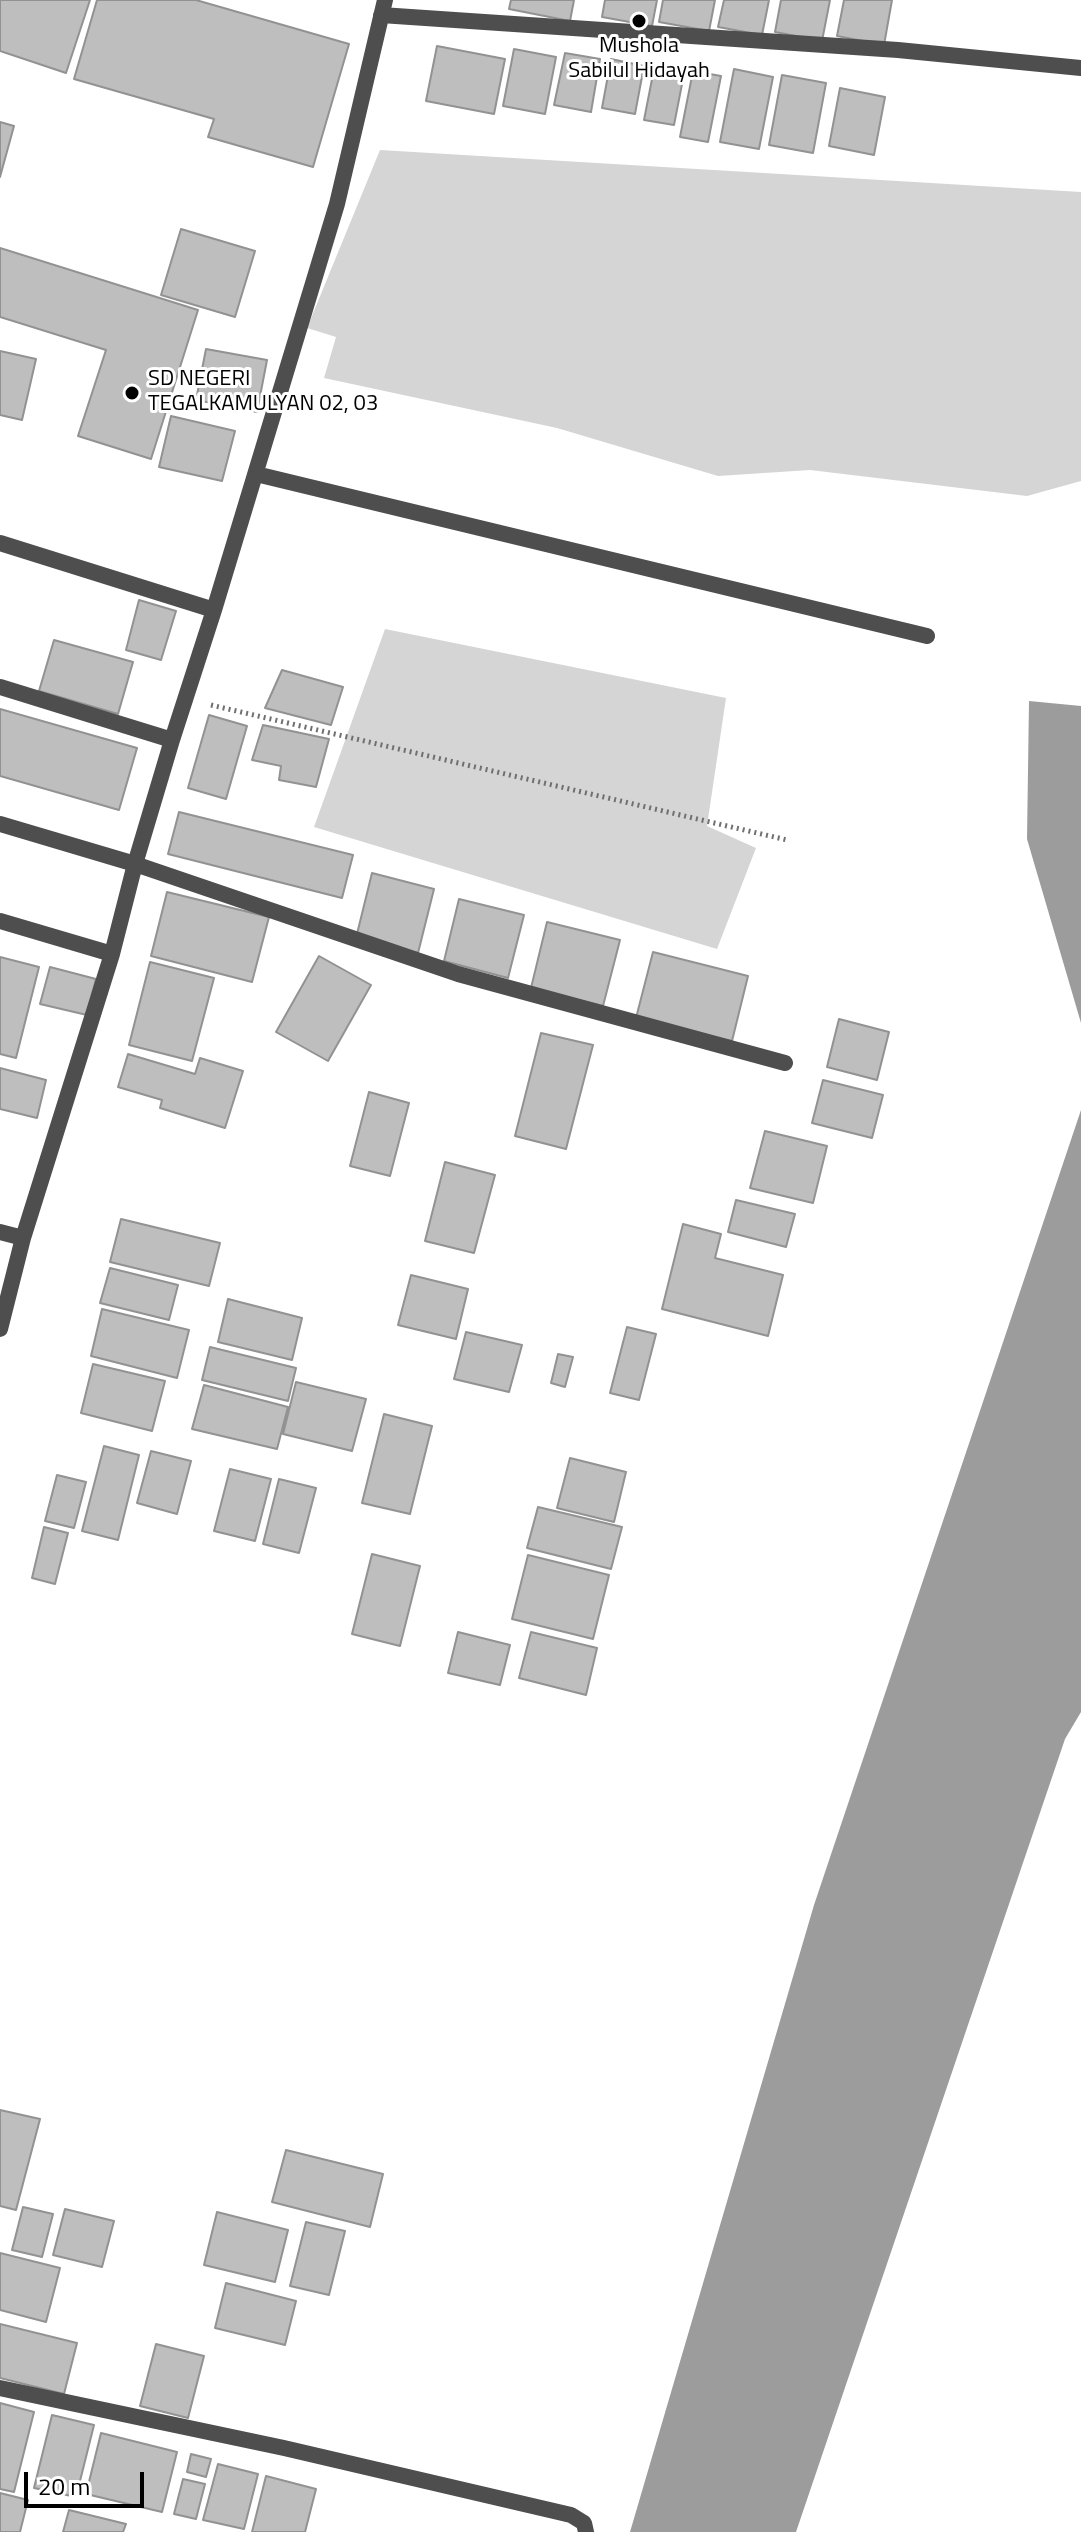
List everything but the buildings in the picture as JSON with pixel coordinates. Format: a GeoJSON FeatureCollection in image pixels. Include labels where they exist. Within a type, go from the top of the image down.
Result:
{"type":"FeatureCollection","features":[{"type":"Feature","properties":{"kind":"street"},"geometry":{"type":"LineString","coordinates":[[0,1329],[23,1238],[112,954],[172,740],[337,204],[383,8],[1081,68]]}},
{"type":"Feature","properties":{"kind":"street"},"geometry":{"type":"LineString","coordinates":[[256,474],[927,636]]}},
{"type":"Feature","properties":{"kind":"street"},"geometry":{"type":"LineString","coordinates":[[0,543],[214,610]]}},
{"type":"Feature","properties":{"kind":"street"},"geometry":{"type":"LineString","coordinates":[[0,687],[172,740]]}},
{"type":"Feature","properties":{"kind":"street"},"geometry":{"type":"LineString","coordinates":[[0,824],[135,864],[458,974],[785,1063]]}},
{"type":"Feature","properties":{"kind":"street"},"geometry":{"type":"LineString","coordinates":[[0,921],[112,954]]}},
{"type":"Feature","properties":{"kind":"street"},"geometry":{"type":"LineString","coordinates":[[0,1232],[23,1238]]}},
{"type":"Feature","properties":{"kind":"street"},"geometry":{"type":"LineString","coordinates":[[0,2388],[284,2448],[571,2515],[584,2523],[586,2532]]}},
{"type":"Feature","properties":{"kind":"path"},"geometry":{"type":"LineString","coordinates":[[187,699],[787,840]]}},
{"type":"Feature","properties":{"kind":"shaded area"},"geometry":{"type":"Polygon","coordinates":[[[380,150],[1081,192],[1081,481],[1027,496],[810,470],[718,476],[557,428],[324,378],[336,337],[307,328],[380,150]]]}},
{"type":"Feature","properties":{"kind":"shaded area"},"geometry":{"type":"Polygon","coordinates":[[[385,629],[726,698],[707,826],[756,848],[717,949],[314,827],[385,629]]]}},
{"type":"Feature","properties":{"kind":"shaded area"},"geometry":{"type":"Polygon","coordinates":[[[1029,701],[1081,706],[1081,1023],[1027,839],[1029,701]]]}},
{"type":"Feature","properties":{"kind":"shaded area"},"geometry":{"type":"Polygon","coordinates":[[[1081,1110],[1081,1712],[1065,1739],[796,2532],[630,2532],[814,1905],[1081,1110]]]}},
{"type":"Feature","properties":{"kind":"place","name":"Mushola Sabilul Hidayah"},"geometry":{"type":"Point","coordinates":[639,21]}},
{"type":"Feature","properties":{"kind":"place","name":"SD NEGERI TEGALKAMULYAN 02, 03"},"geometry":{"type":"Point","coordinates":[132,393]}}]}
